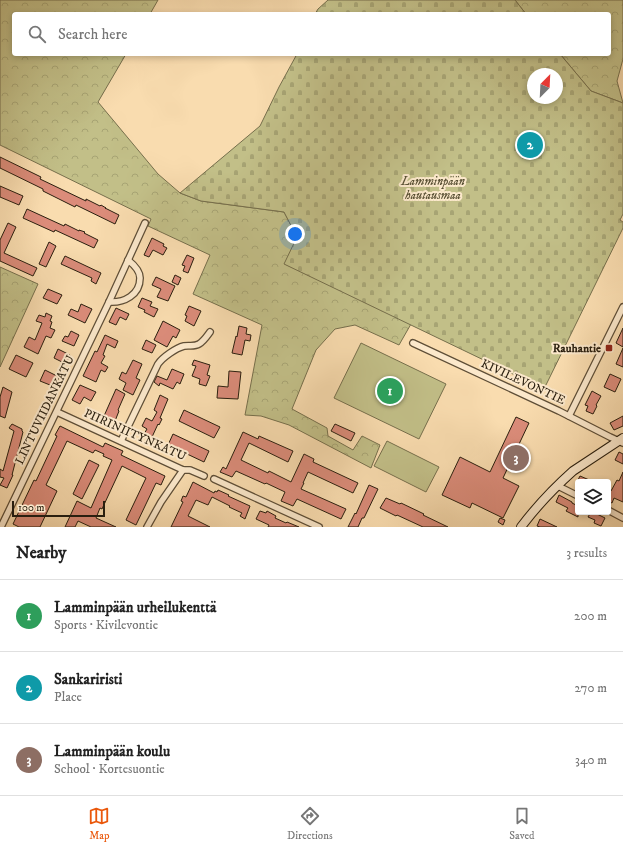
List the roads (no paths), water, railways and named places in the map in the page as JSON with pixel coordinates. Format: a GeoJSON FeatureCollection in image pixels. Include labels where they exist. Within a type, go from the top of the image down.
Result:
{"type":"FeatureCollection","features":[{"type":"Feature","properties":{"kind":"street","name":"LINTUVIIDANKATU"},"geometry":{"type":"LineString","coordinates":[[1,527],[57,412],[145,223]]}},
{"type":"Feature","properties":{"kind":"street"},"geometry":{"type":"LineString","coordinates":[[109,302],[116,303],[124,301],[132,296],[137,290],[140,277],[136,268],[128,260]]}},
{"type":"Feature","properties":{"kind":"street"},"geometry":{"type":"LineString","coordinates":[[569,416],[623,307]]}},
{"type":"Feature","properties":{"kind":"street"},"geometry":{"type":"LineString","coordinates":[[121,441],[161,360],[168,354],[183,346],[194,346],[200,343],[210,332]]}},
{"type":"Feature","properties":{"kind":"street","name":"KIVILEVONTIE"},"geometry":{"type":"LineString","coordinates":[[413,343],[621,441]]}},
{"type":"Feature","properties":{"kind":"street","name":"PIIRINIITYNKATU"},"geometry":{"type":"LineString","coordinates":[[57,412],[183,470],[190,470],[204,476]]}},
{"type":"Feature","properties":{"kind":"street"},"geometry":{"type":"LineString","coordinates":[[520,527],[573,472],[621,441]]}},
{"type":"Feature","properties":{"kind":"street"},"geometry":{"type":"LineString","coordinates":[[147,527],[161,502],[183,470]]}},
{"type":"Feature","properties":{"kind":"street"},"geometry":{"type":"LineString","coordinates":[[214,479],[319,527]]}},
{"type":"Feature","properties":{"kind":"street"},"geometry":{"type":"LineString","coordinates":[[558,486],[575,494]]}},
{"type":"Feature","properties":{"kind":"street"},"geometry":{"type":"LineString","coordinates":[[611,512],[623,518]]}},
{"type":"Feature","properties":{"kind":"place","name":"Sankariristi"},"geometry":{"type":"Point","coordinates":[530,145]}},
{"type":"Feature","properties":{"kind":"place","name":"Rauhantie"},"geometry":{"type":"Point","coordinates":[609,348]}},
{"type":"Feature","properties":{"kind":"place","name":"Lamminpään urheilukenttä"},"geometry":{"type":"Point","coordinates":[390,391]}},
{"type":"Feature","properties":{"kind":"place","name":"Lamminpään koulu"},"geometry":{"type":"Point","coordinates":[516,458]}},
{"type":"Feature","properties":{"kind":"park label","name":"Lamminpään hautausmaa"},"geometry":{"type":"Point","coordinates":[433,188]}}]}
